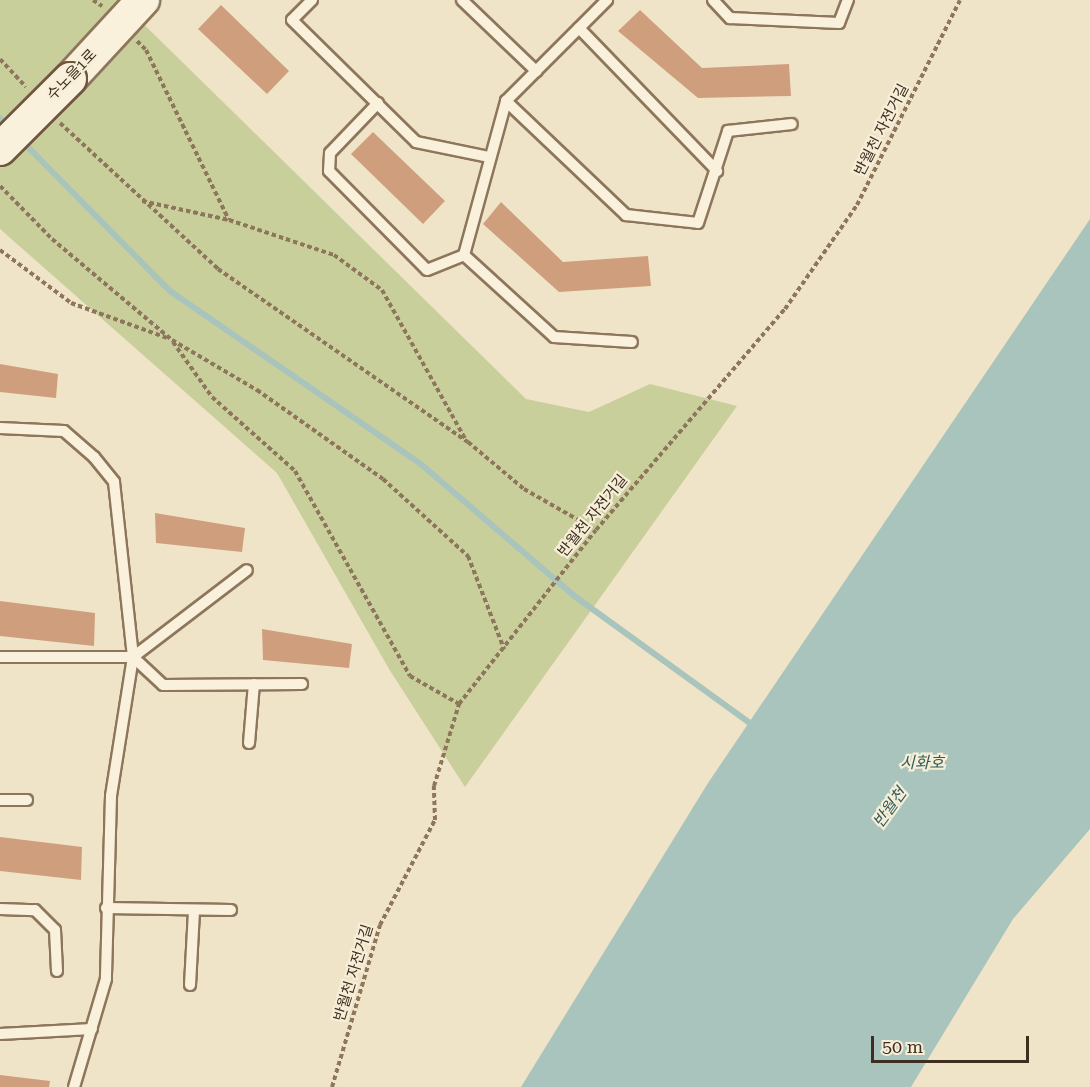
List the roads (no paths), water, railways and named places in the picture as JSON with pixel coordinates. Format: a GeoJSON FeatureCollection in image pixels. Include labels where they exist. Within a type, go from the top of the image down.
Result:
{"type":"FeatureCollection","features":[{"type":"Feature","properties":{"kind":"street","name":"수노을1로"},"geometry":{"type":"LineString","coordinates":[[0,149],[70,79],[143,0]]}},
{"type":"Feature","properties":{"kind":"lane"},"geometry":{"type":"LineString","coordinates":[[312,0],[292,20],[416,141],[489,157]]}},
{"type":"Feature","properties":{"kind":"lane"},"geometry":{"type":"LineString","coordinates":[[462,0],[536,71]]}},
{"type":"Feature","properties":{"kind":"lane"},"geometry":{"type":"LineString","coordinates":[[464,255],[506,101],[607,0]]}},
{"type":"Feature","properties":{"kind":"lane"},"geometry":{"type":"LineString","coordinates":[[713,0],[730,18],[839,23],[848,0]]}},
{"type":"Feature","properties":{"kind":"lane"},"geometry":{"type":"LineString","coordinates":[[579,28],[717,171]]}},
{"type":"Feature","properties":{"kind":"lane"},"geometry":{"type":"LineString","coordinates":[[506,101],[626,215],[698,223],[728,132],[792,124]]}},
{"type":"Feature","properties":{"kind":"lane"},"geometry":{"type":"LineString","coordinates":[[378,103],[330,153],[329,171],[427,270],[464,255]]}},
{"type":"Feature","properties":{"kind":"lane"},"geometry":{"type":"LineString","coordinates":[[464,255],[554,337],[632,342]]}},
{"type":"Feature","properties":{"kind":"lane"},"geometry":{"type":"LineString","coordinates":[[0,428],[63,431],[94,457],[114,482],[133,657],[111,796],[106,908],[106,979],[74,1087]]}},
{"type":"Feature","properties":{"kind":"lane"},"geometry":{"type":"LineString","coordinates":[[0,657],[133,657],[247,570]]}},
{"type":"Feature","properties":{"kind":"lane"},"geometry":{"type":"LineString","coordinates":[[133,657],[162,685],[302,684]]}},
{"type":"Feature","properties":{"kind":"lane"},"geometry":{"type":"LineString","coordinates":[[249,743],[254,684]]}},
{"type":"Feature","properties":{"kind":"lane"},"geometry":{"type":"LineString","coordinates":[[0,800],[27,800]]}},
{"type":"Feature","properties":{"kind":"lane"},"geometry":{"type":"LineString","coordinates":[[106,908],[231,910]]}},
{"type":"Feature","properties":{"kind":"lane"},"geometry":{"type":"LineString","coordinates":[[0,909],[35,910],[55,930],[57,971]]}},
{"type":"Feature","properties":{"kind":"lane"},"geometry":{"type":"LineString","coordinates":[[190,985],[194,910]]}},
{"type":"Feature","properties":{"kind":"lane"},"geometry":{"type":"LineString","coordinates":[[0,1034],[92,1029]]}},
{"type":"Feature","properties":{"kind":"water","name":"시화호"},"geometry":{"type":"Polygon","coordinates":[[[1090,219],[1090,829],[1013,919],[911,1087],[521,1087],[708,783],[1090,219]]]}},
{"type":"Feature","properties":{"kind":"waterway"},"geometry":{"type":"LineString","coordinates":[[0,118],[10,128]]}},
{"type":"Feature","properties":{"kind":"waterway"},"geometry":{"type":"LineString","coordinates":[[21,140],[170,291],[422,465],[573,595],[754,726]]}},
{"type":"Feature","properties":{"kind":"water label","name":"반월천"},"geometry":{"type":"Point","coordinates":[890,808]}}]}
